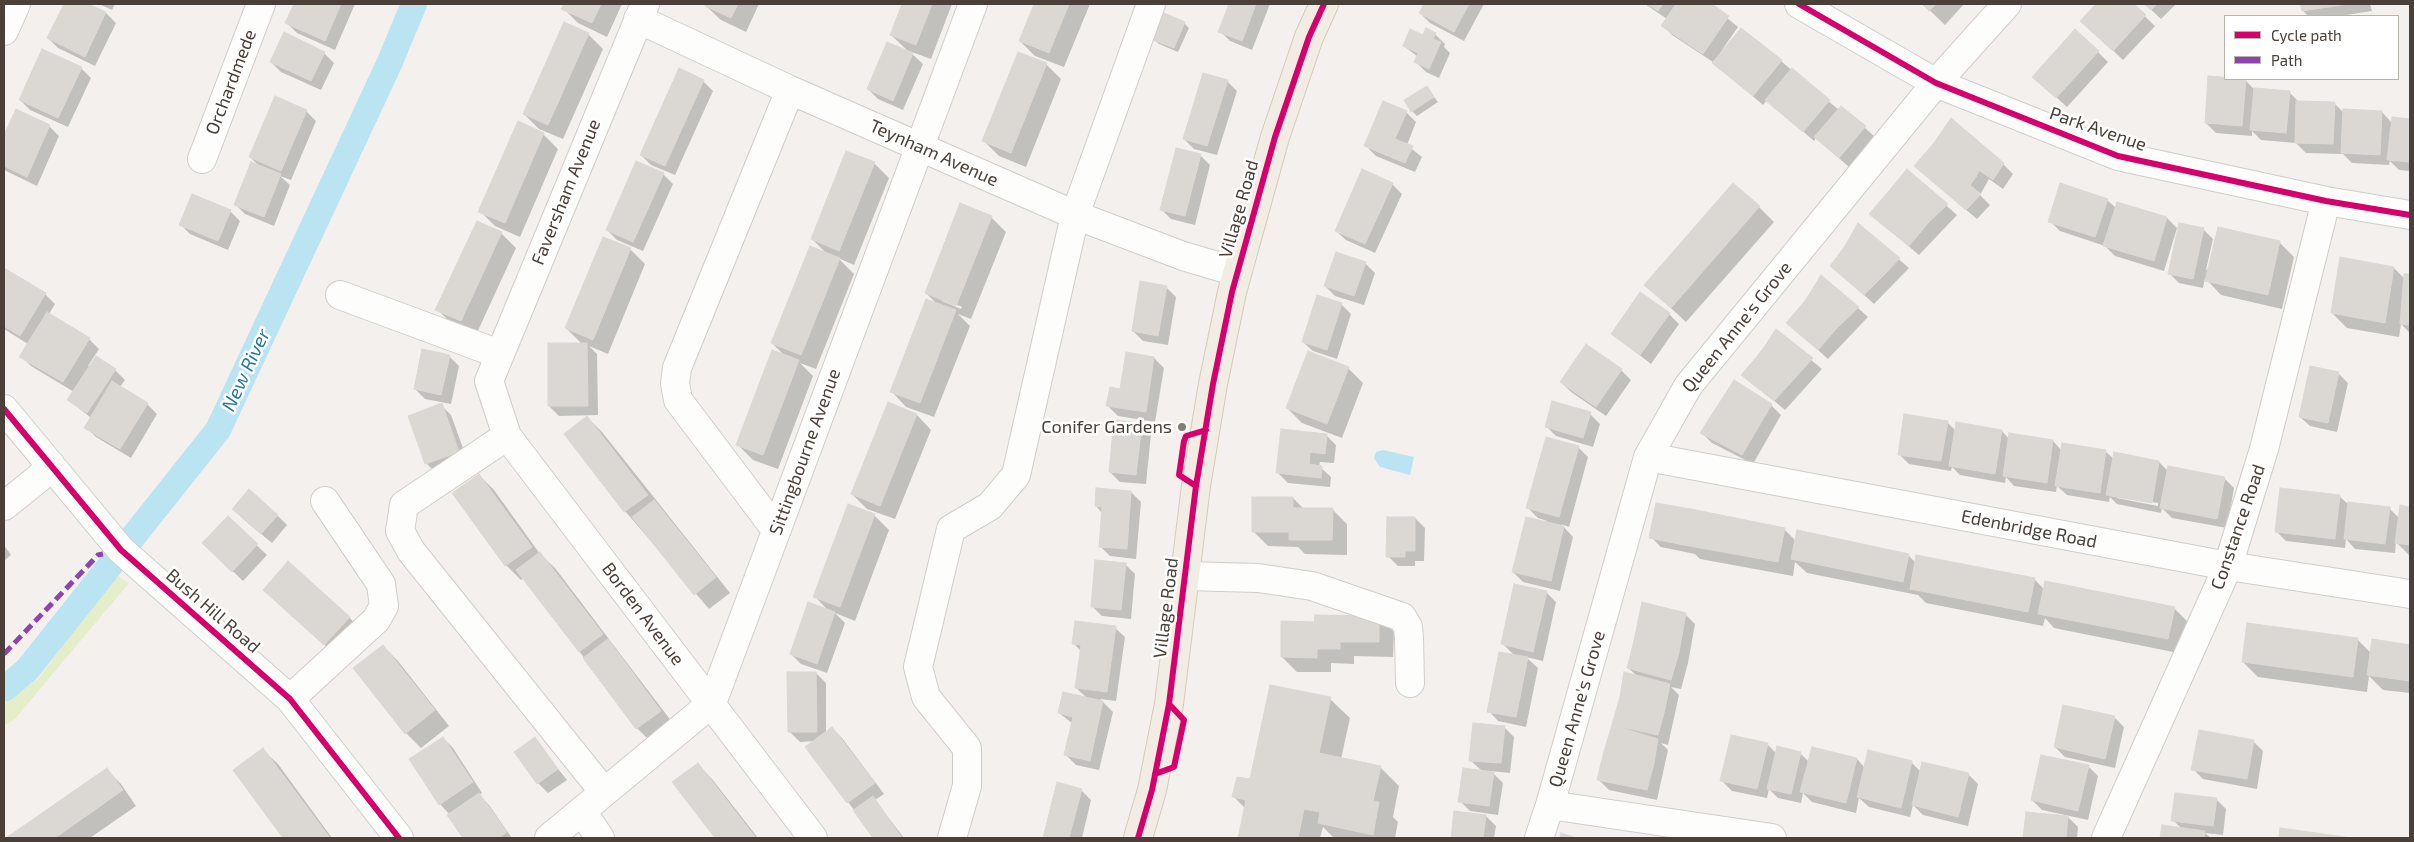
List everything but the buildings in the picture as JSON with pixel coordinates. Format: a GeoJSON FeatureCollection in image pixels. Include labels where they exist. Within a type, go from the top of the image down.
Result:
{"type":"FeatureCollection","features":[{"type":"Feature","properties":{"kind":"main road","name":"Village Road"},"geometry":{"type":"LineString","coordinates":[[1138,838],[1152,790],[1169,704],[1196,486],[1213,384],[1237,272],[1278,129],[1309,37],[1324,4]]}},
{"type":"Feature","properties":{"kind":"street"},"geometry":{"type":"LineString","coordinates":[[4,30],[16,4]]}},
{"type":"Feature","properties":{"kind":"street","name":"Orchardmede"},"geometry":{"type":"LineString","coordinates":[[202,159],[261,4]]}},
{"type":"Feature","properties":{"kind":"street","name":"Sittingbourne Avenue"},"geometry":{"type":"LineString","coordinates":[[712,703],[973,4]]}},
{"type":"Feature","properties":{"kind":"street"},"geometry":{"type":"LineString","coordinates":[[952,838],[967,786],[967,748],[926,696],[918,667],[951,529],[990,506],[1016,475],[1075,215],[1151,4]]}},
{"type":"Feature","properties":{"kind":"street","name":"Park Avenue"},"geometry":{"type":"LineString","coordinates":[[1799,4],[1936,83],[2118,156],[2326,201],[2410,216]]}},
{"type":"Feature","properties":{"kind":"street","name":"Queen Anne's Grove"},"geometry":{"type":"LineString","coordinates":[[1539,838],[1648,457],[1688,386],[1936,83],[2007,4]]}},
{"type":"Feature","properties":{"kind":"street","name":"Teynham Avenue"},"geometry":{"type":"LineString","coordinates":[[641,11],[790,90],[919,147],[1075,215],[1183,256],[1237,272]]}},
{"type":"Feature","properties":{"kind":"street","name":"Faversham Avenue"},"geometry":{"type":"LineString","coordinates":[[488,381],[641,11]]}},
{"type":"Feature","properties":{"kind":"street"},"geometry":{"type":"LineString","coordinates":[[776,530],[678,400],[675,383],[677,368],[790,90]]}},
{"type":"Feature","properties":{"kind":"street","name":"Constance Road"},"geometry":{"type":"LineString","coordinates":[[2106,838],[2228,566],[2264,449],[2326,201]]}},
{"type":"Feature","properties":{"kind":"street"},"geometry":{"type":"LineString","coordinates":[[340,295],[500,354]]}},
{"type":"Feature","properties":{"kind":"street","name":"Borden Avenue"},"geometry":{"type":"LineString","coordinates":[[488,381],[507,436],[813,838]]}},
{"type":"Feature","properties":{"kind":"street","name":"Bush Hill Road"},"geometry":{"type":"LineString","coordinates":[[4,409],[120,550],[290,699],[399,838]]}},
{"type":"Feature","properties":{"kind":"street"},"geometry":{"type":"LineString","coordinates":[[507,436],[404,505],[400,531],[411,551],[604,792]]}},
{"type":"Feature","properties":{"kind":"street","name":"Edenbridge Road"},"geometry":{"type":"LineString","coordinates":[[1648,457],[2228,566],[2410,594]]}},
{"type":"Feature","properties":{"kind":"street"},"geometry":{"type":"LineString","coordinates":[[4,506],[52,465]]}},
{"type":"Feature","properties":{"kind":"street"},"geometry":{"type":"LineString","coordinates":[[290,699],[376,620],[384,606],[381,584],[326,501]]}},
{"type":"Feature","properties":{"kind":"street"},"geometry":{"type":"LineString","coordinates":[[1185,576],[1258,578],[1312,586],[1402,616],[1408,627],[1410,683]]}},
{"type":"Feature","properties":{"kind":"street"},"geometry":{"type":"LineString","coordinates":[[549,838],[712,703]]}},
{"type":"Feature","properties":{"kind":"street"},"geometry":{"type":"LineString","coordinates":[[1550,805],[1772,838]]}},
{"type":"Feature","properties":{"kind":"street"},"geometry":{"type":"LineString","coordinates":[[582,811],[600,838]]}},
{"type":"Feature","properties":{"kind":"green space"},"geometry":{"type":"Polygon","coordinates":[[[116,575],[129,583],[15,719],[4,726],[4,704],[38,679],[116,575]]]}},
{"type":"Feature","properties":{"kind":"water"},"geometry":{"type":"Polygon","coordinates":[[[1383,450],[1414,457],[1410,475],[1380,467],[1374,458],[1376,452],[1383,450]]]}},
{"type":"Feature","properties":{"kind":"waterway","name":"New River"},"geometry":{"type":"LineString","coordinates":[[4,689],[27,670],[218,430],[389,64],[414,4]]}},
{"type":"Feature","properties":{"kind":"marked path"},"geometry":{"type":"LineString","coordinates":[[4,654],[98,555],[103,554]]}},
{"type":"Feature","properties":{"kind":"cycle path"},"geometry":{"type":"LineString","coordinates":[[1138,838],[1152,790],[1169,704],[1196,486],[1213,384],[1232,292],[1275,137],[1309,37],[1324,4]]}},
{"type":"Feature","properties":{"kind":"cycle path"},"geometry":{"type":"LineString","coordinates":[[1799,4],[1936,83],[2118,156],[2326,201],[2410,215]]}},
{"type":"Feature","properties":{"kind":"cycle path"},"geometry":{"type":"LineString","coordinates":[[4,409],[121,550],[290,699],[399,838]]}},
{"type":"Feature","properties":{"kind":"cycle path"},"geometry":{"type":"LineString","coordinates":[[1196,486],[1179,475],[1184,441],[1186,436],[1206,430]]}},
{"type":"Feature","properties":{"kind":"cycle path"},"geometry":{"type":"LineString","coordinates":[[1155,774],[1174,767],[1184,720],[1169,704]]}},
{"type":"Feature","properties":{"kind":"place","name":"Conifer Gardens"},"geometry":{"type":"Point","coordinates":[1182,427]}}]}
